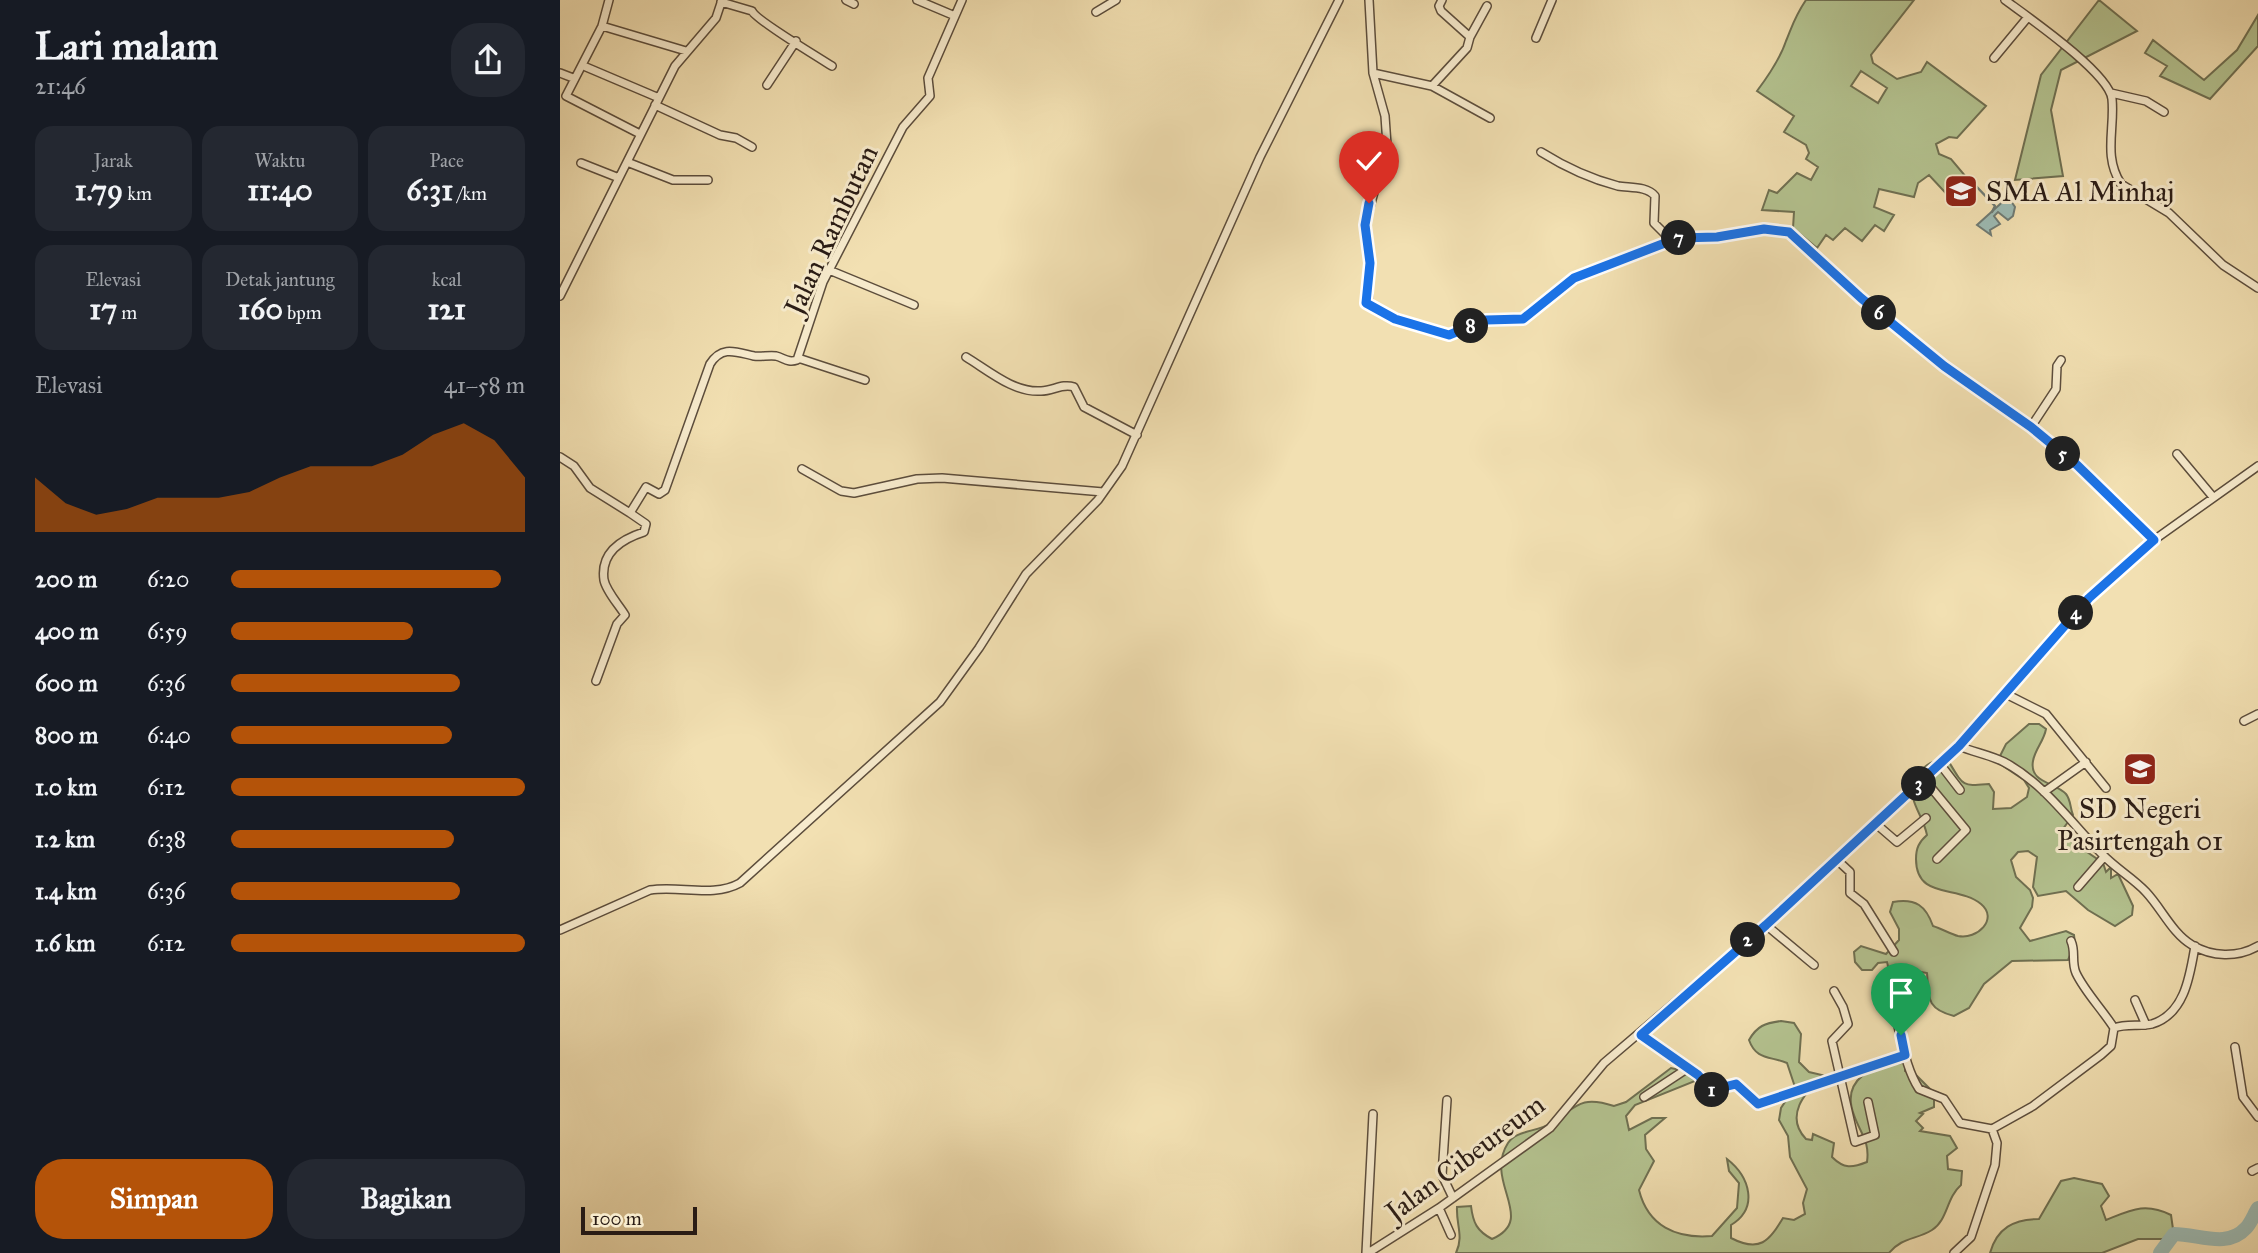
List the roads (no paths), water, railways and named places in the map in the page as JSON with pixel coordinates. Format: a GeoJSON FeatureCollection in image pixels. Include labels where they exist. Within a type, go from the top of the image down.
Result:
{"type":"FeatureCollection","features":[{"type":"Feature","properties":{"kind":"street"},"geometry":{"type":"LineString","coordinates":[[560,105],[602,26],[609,0]]}},
{"type":"Feature","properties":{"kind":"street"},"geometry":{"type":"LineString","coordinates":[[846,0],[854,4]]}},
{"type":"Feature","properties":{"kind":"street"},"geometry":{"type":"LineString","coordinates":[[917,0],[955,16]]}},
{"type":"Feature","properties":{"kind":"street","name":"Jalan Rambutan"},"geometry":{"type":"LineString","coordinates":[[630,513],[646,487],[659,494],[665,490],[710,364],[720,353],[738,351],[756,356],[774,356],[791,362],[798,358],[829,270],[903,127],[929,98],[928,78],[962,0]]}},
{"type":"Feature","properties":{"kind":"street"},"geometry":{"type":"LineString","coordinates":[[1096,12],[1116,0]]}},
{"type":"Feature","properties":{"kind":"street"},"geometry":{"type":"LineString","coordinates":[[560,930],[650,890],[666,888],[717,891],[740,883],[933,709],[979,648],[1026,574],[1104,492],[1122,466],[1260,157],[1339,0]]}},
{"type":"Feature","properties":{"kind":"street"},"geometry":{"type":"LineString","coordinates":[[1369,0],[1373,73],[1385,116],[1387,145],[1365,225],[1370,263],[1366,300],[1370,306],[1427,331],[1454,334],[1486,320],[1523,319],[1574,278],[1684,237],[1717,237],[1764,229],[1789,232],[1861,298],[1944,366],[2031,427],[2110,495],[2154,540]]}},
{"type":"Feature","properties":{"kind":"street"},"geometry":{"type":"LineString","coordinates":[[1442,0],[1439,6],[1441,11],[1470,37]]}},
{"type":"Feature","properties":{"kind":"street"},"geometry":{"type":"LineString","coordinates":[[1536,38],[1552,0]]}},
{"type":"Feature","properties":{"kind":"street"},"geometry":{"type":"LineString","coordinates":[[2005,0],[2082,60],[2111,93],[2146,101],[2164,112]]}},
{"type":"Feature","properties":{"kind":"street"},"geometry":{"type":"LineString","coordinates":[[560,296],[657,101],[686,51],[716,18],[722,1],[752,11],[756,19],[796,41],[832,66]]}},
{"type":"Feature","properties":{"kind":"street"},"geometry":{"type":"LineString","coordinates":[[1432,86],[1467,48],[1486,6]]}},
{"type":"Feature","properties":{"kind":"street"},"geometry":{"type":"LineString","coordinates":[[1994,58],[2028,17]]}},
{"type":"Feature","properties":{"kind":"street"},"geometry":{"type":"LineString","coordinates":[[602,26],[686,51]]}},
{"type":"Feature","properties":{"kind":"street"},"geometry":{"type":"LineString","coordinates":[[767,85],[796,41]]}},
{"type":"Feature","properties":{"kind":"street"},"geometry":{"type":"LineString","coordinates":[[586,67],[720,135],[736,138],[752,147]]}},
{"type":"Feature","properties":{"kind":"street"},"geometry":{"type":"LineString","coordinates":[[560,73],[573,78]]}},
{"type":"Feature","properties":{"kind":"street"},"geometry":{"type":"LineString","coordinates":[[1373,73],[1432,86],[1490,118]]}},
{"type":"Feature","properties":{"kind":"street"},"geometry":{"type":"LineString","coordinates":[[2111,93],[2109,150],[2121,184],[2169,213],[2223,265],[2258,288]]}},
{"type":"Feature","properties":{"kind":"street"},"geometry":{"type":"LineString","coordinates":[[566,96],[640,134]]}},
{"type":"Feature","properties":{"kind":"street"},"geometry":{"type":"LineString","coordinates":[[1541,152],[1582,174],[1618,186],[1651,191],[1655,196],[1654,223],[1672,241]]}},
{"type":"Feature","properties":{"kind":"street"},"geometry":{"type":"LineString","coordinates":[[627,162],[673,180],[708,180]]}},
{"type":"Feature","properties":{"kind":"street"},"geometry":{"type":"LineString","coordinates":[[581,163],[619,178]]}},
{"type":"Feature","properties":{"kind":"street"},"geometry":{"type":"LineString","coordinates":[[829,270],[914,305]]}},
{"type":"Feature","properties":{"kind":"street"},"geometry":{"type":"LineString","coordinates":[[966,357],[1025,390],[1043,391],[1067,385],[1074,387],[1084,407],[1137,435]]}},
{"type":"Feature","properties":{"kind":"street"},"geometry":{"type":"LineString","coordinates":[[798,358],[865,380]]}},
{"type":"Feature","properties":{"kind":"street"},"geometry":{"type":"LineString","coordinates":[[2031,427],[2056,389],[2056,372],[2061,360]]}},
{"type":"Feature","properties":{"kind":"street"},"geometry":{"type":"LineString","coordinates":[[2177,454],[2213,497]]}},
{"type":"Feature","properties":{"kind":"street"},"geometry":{"type":"LineString","coordinates":[[560,457],[574,466],[590,488],[646,524],[644,532],[620,540],[607,559],[604,581],[625,615],[617,624],[596,681]]}},
{"type":"Feature","properties":{"kind":"street","name":"Jalan Cibeureum"},"geometry":{"type":"LineString","coordinates":[[1367,1253],[1439,1208],[1550,1128],[1593,1073],[1641,1035],[1766,925],[1959,746],[2089,598],[2154,540],[2258,466]]}},
{"type":"Feature","properties":{"kind":"street"},"geometry":{"type":"LineString","coordinates":[[802,469],[841,491],[854,493],[917,479],[942,478],[1104,492]]}},
{"type":"Feature","properties":{"kind":"street"},"geometry":{"type":"LineString","coordinates":[[2006,694],[2046,714],[2106,788]]}},
{"type":"Feature","properties":{"kind":"street"},"geometry":{"type":"LineString","coordinates":[[2244,721],[2258,714]]}},
{"type":"Feature","properties":{"kind":"street"},"geometry":{"type":"LineString","coordinates":[[1959,746],[2004,762],[2044,792],[2104,857],[2134,880],[2179,935],[2195,946],[2227,955],[2246,953],[2258,946]]}},
{"type":"Feature","properties":{"kind":"street"},"geometry":{"type":"LineString","coordinates":[[2044,792],[2086,762]]}},
{"type":"Feature","properties":{"kind":"street"},"geometry":{"type":"LineString","coordinates":[[1940,764],[1960,790]]}},
{"type":"Feature","properties":{"kind":"street"},"geometry":{"type":"LineString","coordinates":[[1924,779],[1969,834],[1937,859]]}},
{"type":"Feature","properties":{"kind":"street"},"geometry":{"type":"LineString","coordinates":[[1875,823],[1897,842],[1926,818]]}},
{"type":"Feature","properties":{"kind":"street"},"geometry":{"type":"LineString","coordinates":[[2078,887],[2104,857]]}},
{"type":"Feature","properties":{"kind":"street"},"geometry":{"type":"LineString","coordinates":[[1836,859],[1850,872],[1850,893],[1864,904],[1894,952]]}},
{"type":"Feature","properties":{"kind":"street"},"geometry":{"type":"LineString","coordinates":[[1766,925],[1814,965]]}},
{"type":"Feature","properties":{"kind":"street"},"geometry":{"type":"LineString","coordinates":[[1890,1000],[1902,1029],[1905,1055],[1922,1091],[1944,1099],[1960,1123],[1992,1129],[2033,1106],[2111,1046],[2114,1028],[2095,998],[2087,992],[2075,970],[2071,941]]}},
{"type":"Feature","properties":{"kind":"street"},"geometry":{"type":"LineString","coordinates":[[2114,1028],[2146,1025],[2160,1020],[2179,1003],[2188,983],[2195,946]]}},
{"type":"Feature","properties":{"kind":"street"},"geometry":{"type":"LineString","coordinates":[[1834,991],[1848,1024],[1832,1039],[1841,1074],[1849,1129],[1854,1142],[1875,1135],[1868,1102]]}},
{"type":"Feature","properties":{"kind":"street"},"geometry":{"type":"LineString","coordinates":[[2135,1000],[2146,1025]]}},
{"type":"Feature","properties":{"kind":"street"},"geometry":{"type":"LineString","coordinates":[[1641,1035],[1688,1068],[1712,1090],[1736,1084],[1758,1104],[1841,1074],[1905,1055]]}},
{"type":"Feature","properties":{"kind":"street"},"geometry":{"type":"LineString","coordinates":[[2235,1047],[2244,1097],[2258,1117]]}},
{"type":"Feature","properties":{"kind":"street"},"geometry":{"type":"LineString","coordinates":[[1644,1097],[1688,1068]]}},
{"type":"Feature","properties":{"kind":"street"},"geometry":{"type":"LineString","coordinates":[[1447,1100],[1442,1175],[1453,1198]]}},
{"type":"Feature","properties":{"kind":"street"},"geometry":{"type":"LineString","coordinates":[[1367,1253],[1373,1114]]}},
{"type":"Feature","properties":{"kind":"street"},"geometry":{"type":"LineString","coordinates":[[1954,1253],[1971,1237],[1995,1165],[1997,1143],[1992,1129]]}},
{"type":"Feature","properties":{"kind":"street"},"geometry":{"type":"LineString","coordinates":[[1439,1208],[1451,1235]]}},
{"type":"Feature","properties":{"kind":"water"},"geometry":{"type":"Polygon","coordinates":[[[2008,197],[2015,207],[2013,216],[2008,220],[1998,212],[1994,216],[2000,224],[1990,230],[1991,235],[1977,225],[2008,197]]]}},
{"type":"Feature","properties":{"kind":"waterway"},"geometry":{"type":"LineString","coordinates":[[1975,185],[1995,206],[1992,212]]}},
{"type":"Feature","properties":{"kind":"waterway"},"geometry":{"type":"LineString","coordinates":[[2160,1253],[2174,1234],[2212,1239],[2230,1238],[2248,1226],[2258,1208]]}},
{"type":"Feature","properties":{"kind":"place","name":"SMA Al Minhaj"},"geometry":{"type":"Point","coordinates":[1961,191]}},
{"type":"Feature","properties":{"kind":"place","name":"SD Negeri Pasirtengah 01"},"geometry":{"type":"Point","coordinates":[2140,769]}}]}
